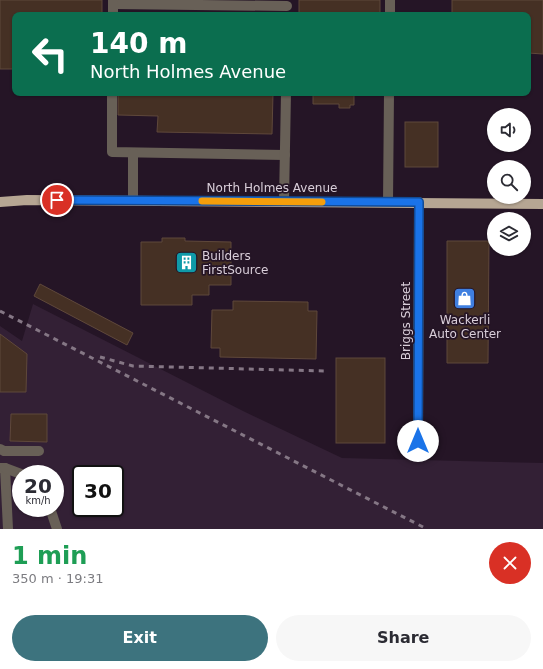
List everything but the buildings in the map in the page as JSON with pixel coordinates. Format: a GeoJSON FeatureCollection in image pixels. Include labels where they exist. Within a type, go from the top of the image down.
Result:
{"type":"FeatureCollection","features":[{"type":"Feature","properties":{"kind":"main road","name":"North Holmes Avenue"},"geometry":{"type":"LineString","coordinates":[[0,202],[27,200],[133,200],[543,204]]}},
{"type":"Feature","properties":{"kind":"street"},"geometry":{"type":"LineString","coordinates":[[390,0],[390,12]]}},
{"type":"Feature","properties":{"kind":"street"},"geometry":{"type":"LineString","coordinates":[[113,12],[114,2],[215,2],[287,7]]}},
{"type":"Feature","properties":{"kind":"street"},"geometry":{"type":"LineString","coordinates":[[112,96],[112,152],[285,154]]}},
{"type":"Feature","properties":{"kind":"street"},"geometry":{"type":"LineString","coordinates":[[284,201],[286,96]]}},
{"type":"Feature","properties":{"kind":"street"},"geometry":{"type":"LineString","coordinates":[[388,202],[389,96]]}},
{"type":"Feature","properties":{"kind":"street"},"geometry":{"type":"LineString","coordinates":[[133,152],[133,200]]}},
{"type":"Feature","properties":{"kind":"street","name":"Briggs Street"},"geometry":{"type":"LineString","coordinates":[[418,441],[419,202]]}},
{"type":"Feature","properties":{"kind":"street"},"geometry":{"type":"LineString","coordinates":[[0,449],[4,451],[39,451]]}},
{"type":"Feature","properties":{"kind":"street"},"geometry":{"type":"LineString","coordinates":[[3,468],[8,529]]}},
{"type":"Feature","properties":{"kind":"street"},"geometry":{"type":"LineString","coordinates":[[53,517],[57,529]]}},
{"type":"Feature","properties":{"kind":"shaded area"},"geometry":{"type":"Polygon","coordinates":[[[33,304],[243,411],[342,458],[543,463],[543,529],[0,529],[0,326],[22,341],[33,304]]]}},
{"type":"Feature","properties":{"kind":"railway"},"geometry":{"type":"LineString","coordinates":[[0,311],[427,529]]}},
{"type":"Feature","properties":{"kind":"railway"},"geometry":{"type":"LineString","coordinates":[[100,357],[133,366],[325,371]]}},
{"type":"Feature","properties":{"kind":"slow traffic"},"geometry":{"type":"LineString","coordinates":[[202,201],[322,202]]}},
{"type":"Feature","properties":{"kind":"place","name":"Builders FirstSource"},"geometry":{"type":"Point","coordinates":[186,263]}},
{"type":"Feature","properties":{"kind":"place","name":"Wackerli Auto Center"},"geometry":{"type":"Point","coordinates":[465,299]}},
{"type":"Feature","properties":{"kind":"route"},"geometry":{"type":"LineString","coordinates":[[57,200],[419,202],[418,441]]}}]}
